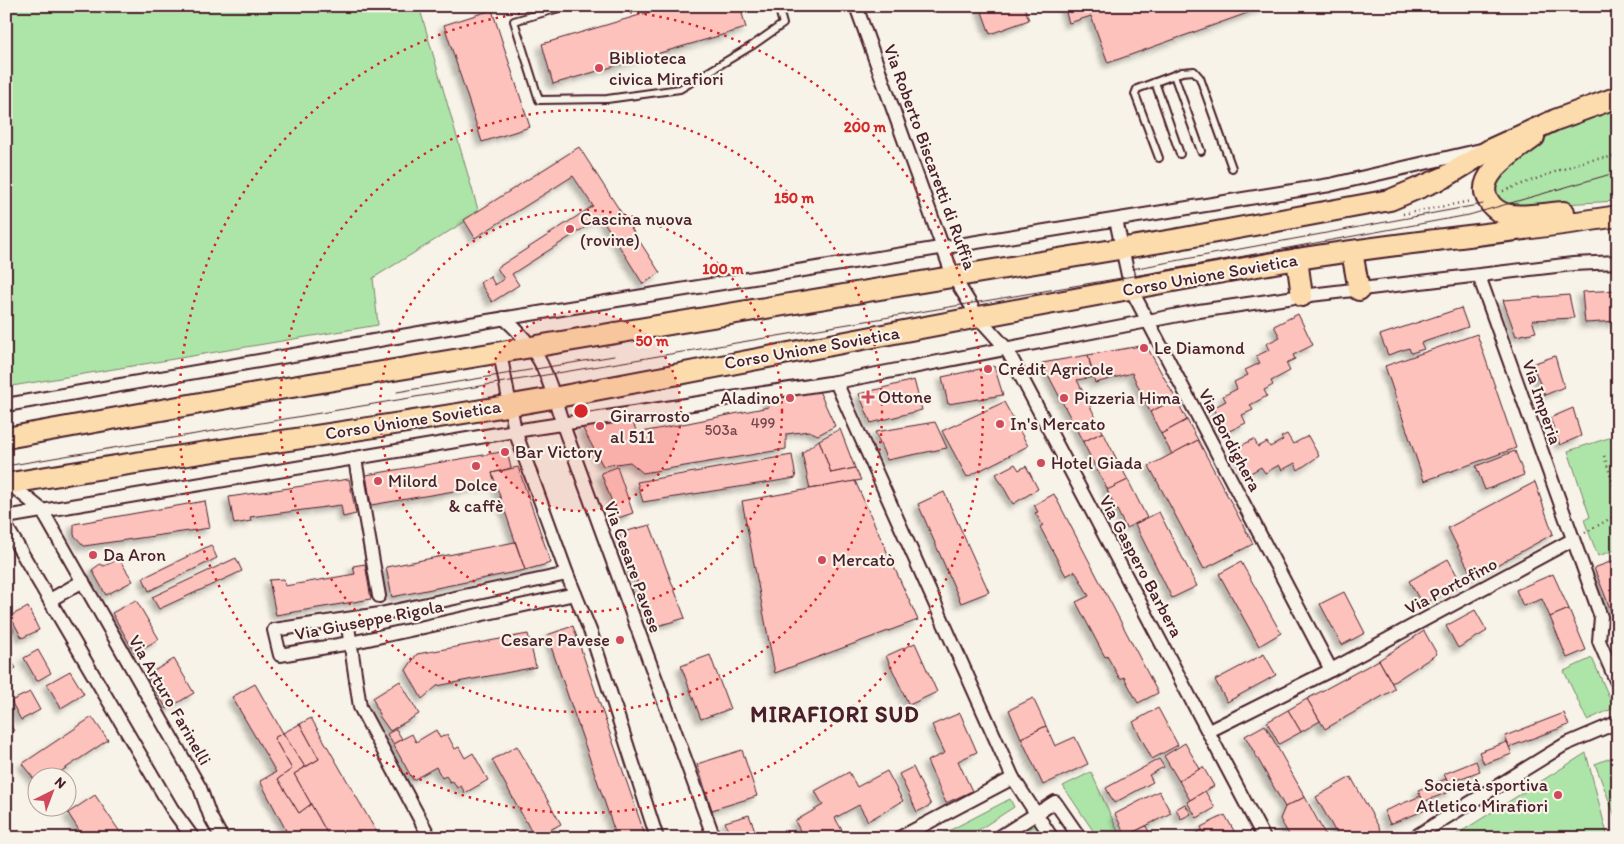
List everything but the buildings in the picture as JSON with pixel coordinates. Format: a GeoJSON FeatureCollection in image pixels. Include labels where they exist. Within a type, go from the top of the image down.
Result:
{"type":"FeatureCollection","features":[{"type":"Feature","properties":{"kind":"main road"},"geometry":{"type":"LineString","coordinates":[[6,438],[1122,248],[1390,200],[1445,177],[1491,148],[1555,120],[1618,97]]}},
{"type":"Feature","properties":{"kind":"main road"},"geometry":{"type":"LineString","coordinates":[[1555,120],[1493,170],[1487,179],[1484,189],[1489,203],[1500,212],[1510,215],[1618,211]]}},
{"type":"Feature","properties":{"kind":"main road","name":"Corso Unione Sovietica"},"geometry":{"type":"LineString","coordinates":[[7,485],[556,397],[1297,259],[1618,216]]}},
{"type":"Feature","properties":{"kind":"main road"},"geometry":{"type":"LineString","coordinates":[[1352,252],[1359,290]]}},
{"type":"Feature","properties":{"kind":"main road"},"geometry":{"type":"LineString","coordinates":[[1297,259],[1302,296]]}},
{"type":"Feature","properties":{"kind":"street","name":"Via Roberto Biscaretti di Ruffia"},"geometry":{"type":"LineString","coordinates":[[856,6],[942,248],[953,276],[978,317]]}},
{"type":"Feature","properties":{"kind":"street"},"geometry":{"type":"LineString","coordinates":[[6,405],[504,318],[1330,185],[1491,148]]}},
{"type":"Feature","properties":{"kind":"street","name":"Via Bordighera"},"geometry":{"type":"LineString","coordinates":[[1116,220],[1131,289],[1331,670]]}},
{"type":"Feature","properties":{"kind":"street","name":"Corso Unione Sovietica"},"geometry":{"type":"LineString","coordinates":[[6,517],[562,423],[836,382],[1148,321],[1302,296],[1573,264],[1618,262]]}},
{"type":"Feature","properties":{"kind":"street","name":"Via Imperia"},"geometry":{"type":"LineString","coordinates":[[1478,276],[1572,540]]}},
{"type":"Feature","properties":{"kind":"street","name":"Via Gaspero Barbera"},"geometry":{"type":"LineString","coordinates":[[978,317],[1006,348],[1264,838]]}},
{"type":"Feature","properties":{"kind":"street","name":"Via Cesare Pavese"},"geometry":{"type":"LineString","coordinates":[[504,318],[524,336],[544,367],[556,397],[562,423],[714,838]]}},
{"type":"Feature","properties":{"kind":"street"},"geometry":{"type":"LineString","coordinates":[[500,353],[515,431],[566,574],[591,633],[657,838]]}},
{"type":"Feature","properties":{"kind":"street"},"geometry":{"type":"LineString","coordinates":[[836,382],[1013,778],[1050,837]]}},
{"type":"Feature","properties":{"kind":"street","name":"Corso Unione Sovietica"},"geometry":{"type":"LineString","coordinates":[[355,459],[379,596]]}},
{"type":"Feature","properties":{"kind":"street","name":"Via Arturo Farinelli"},"geometry":{"type":"LineString","coordinates":[[7,485],[42,510],[200,788],[210,816],[222,838]]}},
{"type":"Feature","properties":{"kind":"street"},"geometry":{"type":"LineString","coordinates":[[6,526],[172,809],[193,838]]}},
{"type":"Feature","properties":{"kind":"street"},"geometry":{"type":"LineString","coordinates":[[1572,540],[1601,617],[1599,641],[1618,685]]}},
{"type":"Feature","properties":{"kind":"street","name":"Via Portofino"},"geometry":{"type":"LineString","coordinates":[[1209,731],[1331,670],[1572,540]]}},
{"type":"Feature","properties":{"kind":"street","name":"Via Giuseppe Rigola"},"geometry":{"type":"LineString","coordinates":[[566,574],[347,620],[274,630],[280,655],[350,643],[575,594]]}},
{"type":"Feature","properties":{"kind":"street"},"geometry":{"type":"LineString","coordinates":[[50,600],[83,581]]}},
{"type":"Feature","properties":{"kind":"street"},"geometry":{"type":"LineString","coordinates":[[347,620],[360,707],[430,838]]}},
{"type":"Feature","properties":{"kind":"street"},"geometry":{"type":"LineString","coordinates":[[1413,838],[1564,746],[1618,722]]}},
{"type":"Feature","properties":{"kind":"street"},"geometry":{"type":"LineString","coordinates":[[899,838],[1013,778]]}},
{"type":"Feature","properties":{"kind":"street"},"geometry":{"type":"LineString","coordinates":[[998,838],[1055,802],[1080,838]]}},
{"type":"Feature","properties":{"kind":"lane"},"geometry":{"type":"LineString","coordinates":[[566,6],[514,21],[539,100],[607,99],[680,89],[753,45],[783,24],[778,6]]}},
{"type":"Feature","properties":{"kind":"lane"},"geometry":{"type":"LineString","coordinates":[[1159,158],[1135,94],[1137,89],[1174,75],[1194,71],[1200,78],[1232,168]]}},
{"type":"Feature","properties":{"kind":"lane"},"geometry":{"type":"LineString","coordinates":[[1174,75],[1201,151]]}},
{"type":"Feature","properties":{"kind":"lane"},"geometry":{"type":"LineString","coordinates":[[1155,82],[1180,154]]}},
{"type":"Feature","properties":{"kind":"lane"},"geometry":{"type":"LineString","coordinates":[[6,622],[9,630],[6,636]]}},
{"type":"Feature","properties":{"kind":"path"},"geometry":{"type":"LineString","coordinates":[[1604,456],[1618,498]]}},
{"type":"Feature","properties":{"kind":"path"},"geometry":{"type":"LineString","coordinates":[[1572,540],[1618,514]]}},
{"type":"Feature","properties":{"kind":"green space"},"geometry":{"type":"Polygon","coordinates":[[[6,6],[419,6],[479,213],[373,278],[378,325],[6,387],[6,6]]]}},
{"type":"Feature","properties":{"kind":"green space"},"geometry":{"type":"Polygon","coordinates":[[[1618,108],[1618,201],[1524,206],[1495,204],[1492,182],[1558,128],[1618,108]]]}},
{"type":"Feature","properties":{"kind":"green space"},"geometry":{"type":"Polygon","coordinates":[[[1618,435],[1618,549],[1598,556],[1584,520],[1590,517],[1568,451],[1618,435]]]}},
{"type":"Feature","properties":{"kind":"green space"},"geometry":{"type":"Polygon","coordinates":[[[1592,658],[1614,708],[1587,720],[1564,671],[1592,658]]]}},
{"type":"Feature","properties":{"kind":"green space","name":"Società sportiva Atletico Mirafiori"},"geometry":{"type":"Polygon","coordinates":[[[1586,753],[1608,838],[1451,838],[1586,753]]]}},
{"type":"Feature","properties":{"kind":"green space"},"geometry":{"type":"Polygon","coordinates":[[[1618,755],[1618,824],[1595,764],[1618,755]]]}},
{"type":"Feature","properties":{"kind":"green space"},"geometry":{"type":"Polygon","coordinates":[[[1091,772],[1121,838],[1098,838],[1063,786],[1091,772]]]}},
{"type":"Feature","properties":{"kind":"green space"},"geometry":{"type":"Polygon","coordinates":[[[1010,799],[1014,807],[966,838],[935,838],[1010,799]]]}},
{"type":"Feature","properties":{"kind":"green space"},"geometry":{"type":"Polygon","coordinates":[[[1036,825],[1042,834],[1036,838],[1015,838],[1036,825]]]}},
{"type":"Feature","properties":{"kind":"tram line"},"geometry":{"type":"LineString","coordinates":[[6,466],[1151,273],[1469,215],[1618,172]]}},
{"type":"Feature","properties":{"kind":"tram line"},"geometry":{"type":"LineString","coordinates":[[1132,269],[1483,204]]}},
{"type":"Feature","properties":{"kind":"tram line"},"geometry":{"type":"LineString","coordinates":[[397,392],[614,356]]}},
{"type":"Feature","properties":{"kind":"place","name":"Biblioteca civica Mirafiori"},"geometry":{"type":"Point","coordinates":[599,68]}},
{"type":"Feature","properties":{"kind":"place","name":"Cascina nuova (rovine)"},"geometry":{"type":"Point","coordinates":[570,229]}},
{"type":"Feature","properties":{"kind":"place","name":"Le Diamond"},"geometry":{"type":"Point","coordinates":[1144,348]}},
{"type":"Feature","properties":{"kind":"place","name":"Crédit Agricole"},"geometry":{"type":"Point","coordinates":[988,369]}},
{"type":"Feature","properties":{"kind":"place","name":"Ottone"},"geometry":{"type":"Point","coordinates":[868,397]}},
{"type":"Feature","properties":{"kind":"place","name":"Aladino"},"geometry":{"type":"Point","coordinates":[790,398]}},
{"type":"Feature","properties":{"kind":"place","name":"Pizzeria Hima"},"geometry":{"type":"Point","coordinates":[1064,398]}},
{"type":"Feature","properties":{"kind":"place","name":"In's Mercato"},"geometry":{"type":"Point","coordinates":[1000,424]}},
{"type":"Feature","properties":{"kind":"place","name":"Girarrosto al 511"},"geometry":{"type":"Point","coordinates":[600,426]}},
{"type":"Feature","properties":{"kind":"place","name":"Bar Victory"},"geometry":{"type":"Point","coordinates":[505,452]}},
{"type":"Feature","properties":{"kind":"place","name":"Hotel Giada"},"geometry":{"type":"Point","coordinates":[1041,463]}},
{"type":"Feature","properties":{"kind":"place","name":"Dolce & caffè"},"geometry":{"type":"Point","coordinates":[476,466]}},
{"type":"Feature","properties":{"kind":"place","name":"Milord"},"geometry":{"type":"Point","coordinates":[378,481]}},
{"type":"Feature","properties":{"kind":"place","name":"Da Aron"},"geometry":{"type":"Point","coordinates":[93,555]}},
{"type":"Feature","properties":{"kind":"place","name":"Mercatò"},"geometry":{"type":"Point","coordinates":[822,560]}},
{"type":"Feature","properties":{"kind":"place","name":"Cesare Pavese"},"geometry":{"type":"Point","coordinates":[620,640]}},
{"type":"Feature","properties":{"kind":"place","name":"Società sportiva Atletico Mirafiori"},"geometry":{"type":"Point","coordinates":[1558,795]}},
{"type":"Feature","properties":{"kind":"district","name":"MIRAFIORI SUD"},"geometry":{"type":"Point","coordinates":[835,714]}}]}
